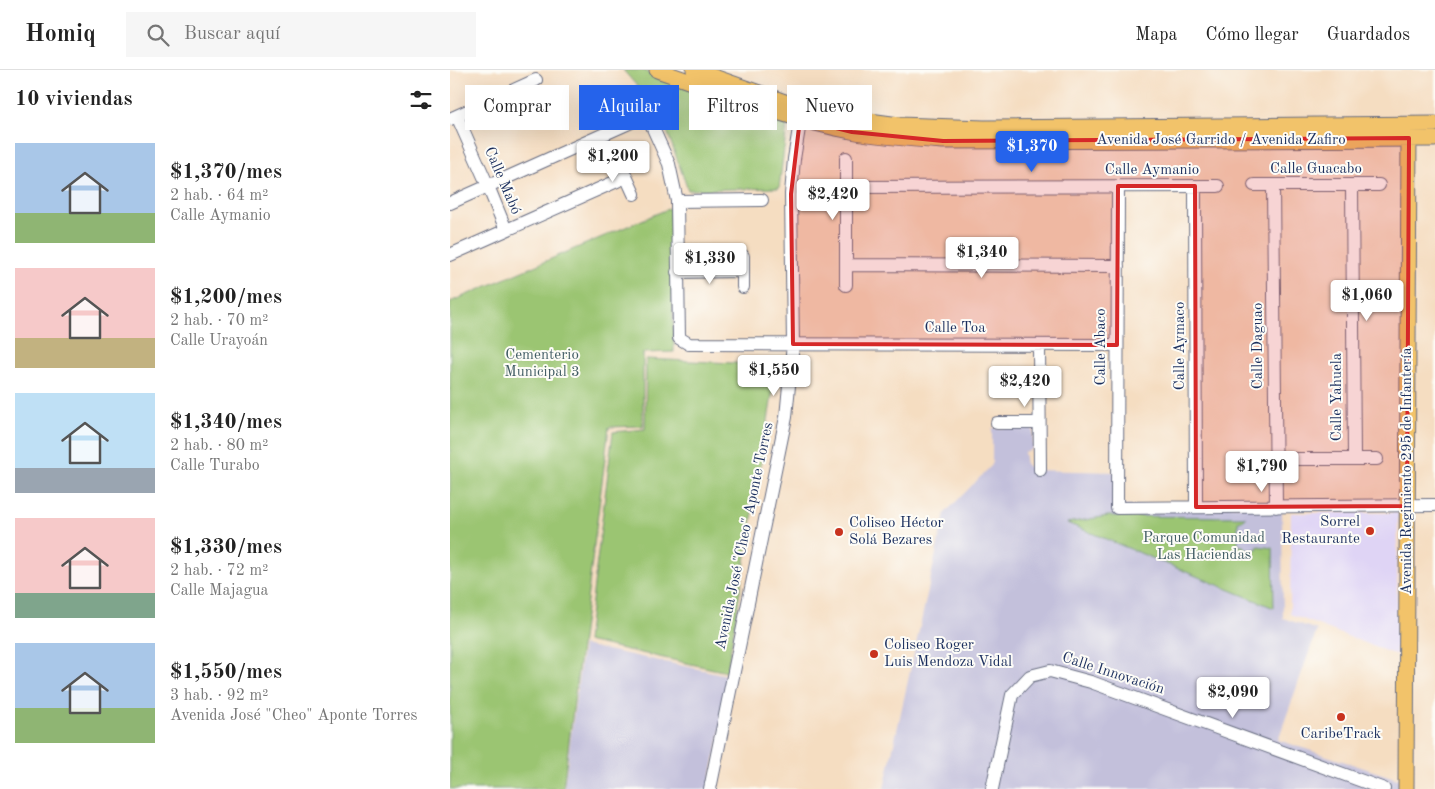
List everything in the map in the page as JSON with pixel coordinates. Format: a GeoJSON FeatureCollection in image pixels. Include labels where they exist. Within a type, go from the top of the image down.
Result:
{"type":"FeatureCollection","features":[{"type":"Feature","properties":{"kind":"main road","name":"Avenida José Garrido / Avenida Zafiro"},"geometry":{"type":"LineString","coordinates":[[657,70],[787,110]]}},
{"type":"Feature","properties":{"kind":"main road","name":"Avenida José Garrido / Avenida Zafiro"},"geometry":{"type":"LineString","coordinates":[[694,70],[787,108]]}},
{"type":"Feature","properties":{"kind":"main road","name":"Avenida José Garrido / Avenida Zafiro"},"geometry":{"type":"LineString","coordinates":[[872,121],[899,125],[984,128],[1409,131],[1435,138]]}},
{"type":"Feature","properties":{"kind":"main road","name":"Avenida José Garrido / Avenida Zafiro"},"geometry":{"type":"LineString","coordinates":[[1409,131],[1435,124]]}},
{"type":"Feature","properties":{"kind":"main road","name":"Avenida Regimiento 295 de Infantería"},"geometry":{"type":"LineString","coordinates":[[1406,789],[1409,131]]}},
{"type":"Feature","properties":{"kind":"street"},"geometry":{"type":"LineString","coordinates":[[453,118],[536,80]]}},
{"type":"Feature","properties":{"kind":"street"},"geometry":{"type":"LineString","coordinates":[[450,202],[647,115],[668,164],[677,200],[677,272],[743,271]]}},
{"type":"Feature","properties":{"kind":"street","name":"Calle Mabó"},"geometry":{"type":"LineString","coordinates":[[453,118],[488,186],[506,230]]}},
{"type":"Feature","properties":{"kind":"street","name":"Avenida José \"Cheo\" Aponte Torres"},"geometry":{"type":"LineString","coordinates":[[710,789],[786,417],[793,344],[791,194],[798,130]]}},
{"type":"Feature","properties":{"kind":"street"},"geometry":{"type":"LineString","coordinates":[[846,158],[846,285]]}},
{"type":"Feature","properties":{"kind":"street"},"geometry":{"type":"LineString","coordinates":[[619,161],[634,194]]}},
{"type":"Feature","properties":{"kind":"street"},"geometry":{"type":"LineString","coordinates":[[450,255],[626,177]]}},
{"type":"Feature","properties":{"kind":"street","name":"Calle Guacabo"},"geometry":{"type":"LineString","coordinates":[[1254,186],[1379,185]]}},
{"type":"Feature","properties":{"kind":"street","name":"Calle Abaco"},"geometry":{"type":"LineString","coordinates":[[1118,186],[1117,508],[1196,507]]}},
{"type":"Feature","properties":{"kind":"street","name":"Calle Aymaco"},"geometry":{"type":"LineString","coordinates":[[1195,186],[1196,507]]}},
{"type":"Feature","properties":{"kind":"street","name":"Calle Aymanio"},"geometry":{"type":"LineString","coordinates":[[846,187],[1218,186]]}},
{"type":"Feature","properties":{"kind":"street","name":"Calle Daguao"},"geometry":{"type":"LineString","coordinates":[[1273,186],[1276,507]]}},
{"type":"Feature","properties":{"kind":"street","name":"Calle Yahuela"},"geometry":{"type":"LineString","coordinates":[[1352,186],[1354,458]]}},
{"type":"Feature","properties":{"kind":"street"},"geometry":{"type":"LineString","coordinates":[[677,200],[762,200]]}},
{"type":"Feature","properties":{"kind":"street"},"geometry":{"type":"LineString","coordinates":[[743,256],[743,287]]}},
{"type":"Feature","properties":{"kind":"street"},"geometry":{"type":"LineString","coordinates":[[846,265],[1118,266]]}},
{"type":"Feature","properties":{"kind":"street","name":"Calle Toa"},"geometry":{"type":"LineString","coordinates":[[677,272],[679,338],[689,344],[1117,345]]}},
{"type":"Feature","properties":{"kind":"street"},"geometry":{"type":"LineString","coordinates":[[1039,345],[1040,470]]}},
{"type":"Feature","properties":{"kind":"street"},"geometry":{"type":"LineString","coordinates":[[997,423],[1039,423]]}},
{"type":"Feature","properties":{"kind":"street","name":"Calle Yahuela"},"geometry":{"type":"LineString","coordinates":[[1275,459],[1377,459]]}},
{"type":"Feature","properties":{"kind":"street"},"geometry":{"type":"LineString","coordinates":[[1196,507],[1435,505]]}},
{"type":"Feature","properties":{"kind":"street","name":"Calle Innovación"},"geometry":{"type":"LineString","coordinates":[[992,789],[1012,695],[1030,676],[1050,671],[1091,682],[1384,789]]}},
{"type":"Feature","properties":{"kind":"highlighted area"},"geometry":{"type":"Polygon","coordinates":[[[800,119],[852,132],[943,141],[1409,138],[1407,506],[1196,507],[1195,186],[1118,186],[1117,345],[793,344],[791,194],[800,119]]]}},
{"type":"Feature","properties":{"kind":"shaded area"},"geometry":{"type":"Polygon","coordinates":[[[992,428],[1031,428],[1033,430],[1033,447],[1031,450],[1024,452],[1026,465],[1033,470],[1117,472],[1117,506],[1282,506],[1283,618],[1317,630],[1278,740],[1404,781],[1404,789],[884,789],[945,513],[992,465],[992,428]]]}},
{"type":"Feature","properties":{"kind":"shaded area"},"geometry":{"type":"Polygon","coordinates":[[[1291,513],[1398,513],[1396,655],[1290,614],[1291,513]]]}},
{"type":"Feature","properties":{"kind":"shaded area"},"geometry":{"type":"Polygon","coordinates":[[[583,645],[732,676],[708,789],[564,789],[583,645]]]}},
{"type":"Feature","properties":{"kind":"green space"},"geometry":{"type":"Polygon","coordinates":[[[623,70],[642,70],[689,88],[689,130],[777,130],[777,121],[787,125],[779,188],[688,190],[667,130],[679,130],[679,85],[636,85],[623,70]]]}},
{"type":"Feature","properties":{"kind":"green space","name":"Cementerio Municipal 3"},"geometry":{"type":"Polygon","coordinates":[[[670,208],[674,352],[643,353],[643,426],[609,427],[563,789],[450,789],[450,302],[670,208]]]}},
{"type":"Feature","properties":{"kind":"green space"},"geometry":{"type":"Polygon","coordinates":[[[646,359],[777,365],[727,672],[587,641],[613,432],[645,429],[646,359]]]}},
{"type":"Feature","properties":{"kind":"green space","name":"Parque Comunidad Las Haciendas"},"geometry":{"type":"Polygon","coordinates":[[[1108,516],[1246,517],[1244,520],[1238,521],[1238,546],[1243,546],[1248,550],[1257,549],[1258,546],[1273,548],[1274,608],[1067,523],[1108,516]]]}},
{"type":"Feature","properties":{"kind":"place","name":"Sorrel Restaurante"},"geometry":{"type":"Point","coordinates":[1370,531]}},
{"type":"Feature","properties":{"kind":"place","name":"Coliseo Héctor Solá Bezares"},"geometry":{"type":"Point","coordinates":[839,532]}},
{"type":"Feature","properties":{"kind":"place","name":"Coliseo Roger Luis Mendoza Vidal"},"geometry":{"type":"Point","coordinates":[874,654]}},
{"type":"Feature","properties":{"kind":"place","name":"CaribeTrack"},"geometry":{"type":"Point","coordinates":[1341,717]}}]}
